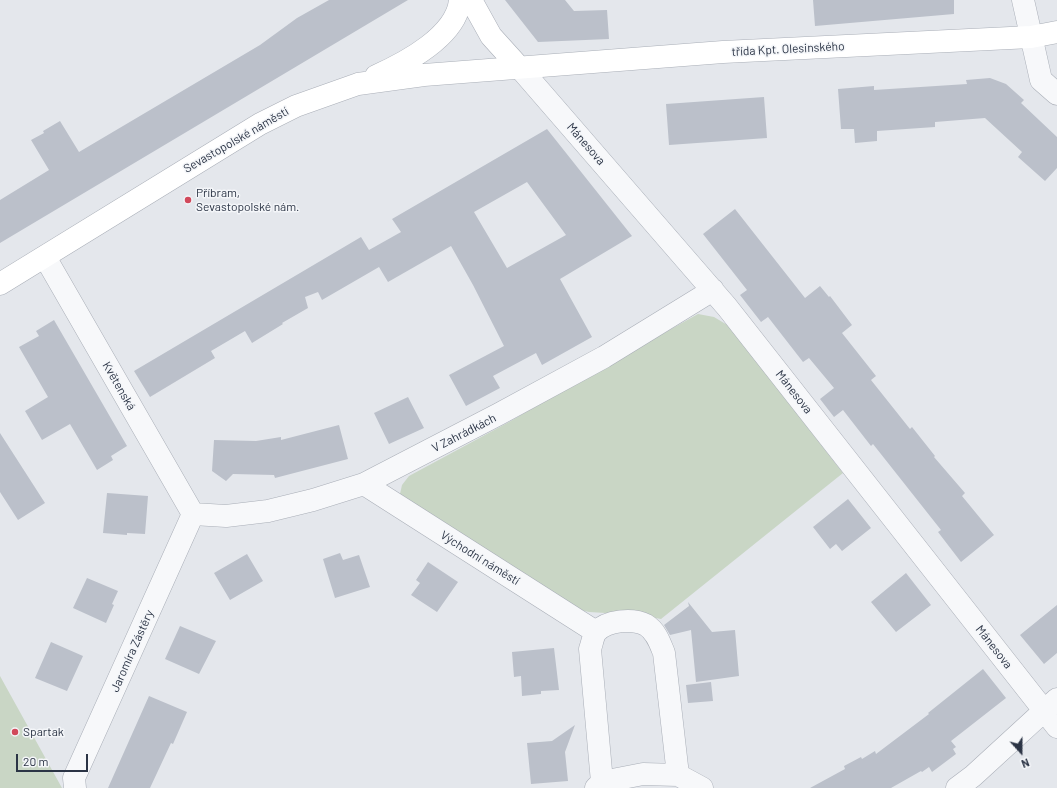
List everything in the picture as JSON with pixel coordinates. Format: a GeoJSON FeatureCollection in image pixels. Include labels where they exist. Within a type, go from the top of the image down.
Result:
{"type":"FeatureCollection","features":[{"type":"Feature","properties":{"kind":"street"},"geometry":{"type":"LineString","coordinates":[[358,84],[388,71],[408,60],[442,35],[455,18],[460,0]]}},
{"type":"Feature","properties":{"kind":"street"},"geometry":{"type":"LineString","coordinates":[[471,0],[491,36],[519,67]]}},
{"type":"Feature","properties":{"kind":"street"},"geometry":{"type":"LineString","coordinates":[[1023,0],[1041,80],[1057,94]]}},
{"type":"Feature","properties":{"kind":"street","name":"třída Kpt. Olesinského"},"geometry":{"type":"LineString","coordinates":[[519,67],[723,52],[1031,37],[1057,32]]}},
{"type":"Feature","properties":{"kind":"street","name":"Sevastopolské náměstí"},"geometry":{"type":"LineString","coordinates":[[0,284],[260,124],[296,106],[358,84],[424,75],[519,67]]}},
{"type":"Feature","properties":{"kind":"street","name":"Mánesova"},"geometry":{"type":"LineString","coordinates":[[519,67],[713,290],[1053,713]]}},
{"type":"Feature","properties":{"kind":"street","name":"Květenská"},"geometry":{"type":"LineString","coordinates":[[45,257],[193,514]]}},
{"type":"Feature","properties":{"kind":"street","name":"V Zahrádkách"},"geometry":{"type":"LineString","coordinates":[[193,514],[226,516],[268,511],[313,500],[364,484],[499,414],[604,357],[713,290]]}},
{"type":"Feature","properties":{"kind":"street","name":"Východní náměstí"},"geometry":{"type":"LineString","coordinates":[[364,484],[596,632]]}},
{"type":"Feature","properties":{"kind":"street","name":"Jaromíra Zástěry"},"geometry":{"type":"LineString","coordinates":[[75,788],[74,778],[193,514]]}},
{"type":"Feature","properties":{"kind":"street"},"geometry":{"type":"LineString","coordinates":[[678,776],[664,653],[657,637],[646,625],[627,620],[609,624],[596,632],[590,649],[599,785],[643,774],[678,776],[702,788]]}},
{"type":"Feature","properties":{"kind":"street"},"geometry":{"type":"LineString","coordinates":[[957,788],[1053,713]]}},
{"type":"Feature","properties":{"kind":"green space"},"geometry":{"type":"Polygon","coordinates":[[[698,314],[714,317],[729,326],[843,473],[661,619],[639,615],[589,612],[576,609],[406,502],[400,494],[402,485],[409,476],[509,422],[698,314]]]}},
{"type":"Feature","properties":{"kind":"green space","name":"Spartak"},"geometry":{"type":"Polygon","coordinates":[[[0,676],[62,788],[0,788],[0,676]]]}},
{"type":"Feature","properties":{"kind":"building"},"geometry":{"type":"Polygon","coordinates":[[[329,0],[408,0],[0,243],[0,200],[49,170],[31,140],[44,133],[43,131],[60,121],[79,152],[260,45],[297,18],[329,0]]]}},
{"type":"Feature","properties":{"kind":"building"},"geometry":{"type":"Polygon","coordinates":[[[505,0],[565,0],[574,11],[607,10],[609,39],[538,42],[505,0]]]}},
{"type":"Feature","properties":{"kind":"building"},"geometry":{"type":"Polygon","coordinates":[[[813,0],[954,0],[954,14],[815,26],[813,0]]]}},
{"type":"Feature","properties":{"kind":"building"},"geometry":{"type":"Polygon","coordinates":[[[990,78],[1006,84],[1024,100],[1021,103],[1057,137],[1057,168],[1045,181],[1018,157],[1022,152],[985,118],[935,122],[935,127],[877,131],[877,141],[855,143],[854,129],[841,129],[838,89],[874,86],[874,90],[967,84],[966,80],[990,78]]]}},
{"type":"Feature","properties":{"kind":"building"},"geometry":{"type":"Polygon","coordinates":[[[764,97],[767,138],[669,145],[666,104],[764,97]]]}},
{"type":"Feature","properties":{"kind":"building"},"geometry":{"type":"Polygon","coordinates":[[[547,129],[632,236],[560,279],[592,337],[542,365],[536,353],[493,376],[500,388],[466,406],[449,375],[504,346],[451,246],[388,282],[379,267],[322,300],[318,292],[305,297],[308,308],[252,343],[245,331],[211,351],[215,358],[150,397],[134,371],[361,237],[369,250],[401,232],[392,219],[547,129]],[[527,182],[474,212],[507,268],[566,235],[527,182]]]}},
{"type":"Feature","properties":{"kind":"building"},"geometry":{"type":"Polygon","coordinates":[[[735,209],[805,298],[820,286],[829,297],[830,296],[852,325],[842,333],[876,376],[871,380],[910,429],[912,427],[935,456],[934,457],[965,493],[962,496],[994,535],[961,562],[938,532],[941,530],[873,444],[871,446],[843,410],[834,417],[820,399],[834,388],[809,358],[803,362],[768,317],[761,322],[740,295],[747,290],[703,234],[735,209]]]}},
{"type":"Feature","properties":{"kind":"building"},"geometry":{"type":"Polygon","coordinates":[[[54,320],[127,446],[111,456],[113,460],[97,470],[70,424],[42,440],[25,411],[48,397],[19,347],[39,336],[36,331],[54,320]]]}},
{"type":"Feature","properties":{"kind":"building"},"geometry":{"type":"Polygon","coordinates":[[[408,397],[424,428],[389,444],[374,413],[408,397]]]}},
{"type":"Feature","properties":{"kind":"building"},"geometry":{"type":"Polygon","coordinates":[[[339,425],[348,459],[275,478],[274,475],[233,474],[226,481],[212,471],[214,440],[256,441],[281,437],[281,440],[339,425]]]}},
{"type":"Feature","properties":{"kind":"building"},"geometry":{"type":"Polygon","coordinates":[[[0,433],[45,503],[18,520],[0,492],[0,433]]]}},
{"type":"Feature","properties":{"kind":"building"},"geometry":{"type":"Polygon","coordinates":[[[107,493],[148,496],[145,534],[127,533],[127,535],[103,533],[107,493]]]}},
{"type":"Feature","properties":{"kind":"building"},"geometry":{"type":"Polygon","coordinates":[[[848,499],[871,528],[842,551],[836,544],[830,549],[813,527],[848,499]]]}},
{"type":"Feature","properties":{"kind":"building"},"geometry":{"type":"Polygon","coordinates":[[[340,553],[343,560],[359,555],[370,587],[335,598],[323,559],[340,553]]]}},
{"type":"Feature","properties":{"kind":"building"},"geometry":{"type":"Polygon","coordinates":[[[247,554],[263,581],[230,600],[214,573],[247,554]]]}},
{"type":"Feature","properties":{"kind":"building"},"geometry":{"type":"Polygon","coordinates":[[[428,562],[458,582],[437,612],[411,595],[420,583],[416,580],[428,562]]]}},
{"type":"Feature","properties":{"kind":"building"},"geometry":{"type":"Polygon","coordinates":[[[906,573],[931,605],[896,632],[871,602],[906,573]]]}},
{"type":"Feature","properties":{"kind":"building"},"geometry":{"type":"Polygon","coordinates":[[[87,578],[118,591],[106,623],[73,608],[87,578]]]}},
{"type":"Feature","properties":{"kind":"building"},"geometry":{"type":"Polygon","coordinates":[[[688,602],[712,632],[735,630],[739,676],[696,682],[691,630],[670,635],[664,625],[689,606],[688,602]]]}},
{"type":"Feature","properties":{"kind":"building"},"geometry":{"type":"Polygon","coordinates":[[[1057,605],[1057,653],[1044,664],[1020,635],[1057,605]]]}},
{"type":"Feature","properties":{"kind":"building"},"geometry":{"type":"Polygon","coordinates":[[[180,626],[216,641],[199,674],[165,659],[180,626]]]}},
{"type":"Feature","properties":{"kind":"building"},"geometry":{"type":"Polygon","coordinates":[[[51,642],[83,656],[67,691],[35,678],[51,642]]]}},
{"type":"Feature","properties":{"kind":"building"},"geometry":{"type":"Polygon","coordinates":[[[554,648],[559,690],[541,691],[541,694],[522,696],[521,676],[514,677],[512,652],[554,648]]]}},
{"type":"Feature","properties":{"kind":"building"},"geometry":{"type":"Polygon","coordinates":[[[983,669],[1006,698],[951,741],[956,747],[953,749],[956,754],[932,772],[929,767],[891,788],[810,788],[845,769],[844,766],[861,757],[862,759],[875,751],[876,754],[929,714],[928,713],[983,669]]]}},
{"type":"Feature","properties":{"kind":"building"},"geometry":{"type":"Polygon","coordinates":[[[711,682],[713,701],[688,703],[686,685],[711,682]]]}},
{"type":"Feature","properties":{"kind":"building"},"geometry":{"type":"Polygon","coordinates":[[[149,696],[187,712],[173,744],[171,743],[150,788],[108,788],[149,696]]]}},
{"type":"Feature","properties":{"kind":"building"},"geometry":{"type":"Polygon","coordinates":[[[575,725],[565,752],[568,781],[531,784],[527,743],[552,741],[575,725]]]}},
{"type":"Feature","properties":{"kind":"place","name":"Příbram, Sevastopolské nám."},"geometry":{"type":"Point","coordinates":[188,200]}},
{"type":"Feature","properties":{"kind":"place","name":"Spartak"},"geometry":{"type":"Point","coordinates":[15,732]}}]}
